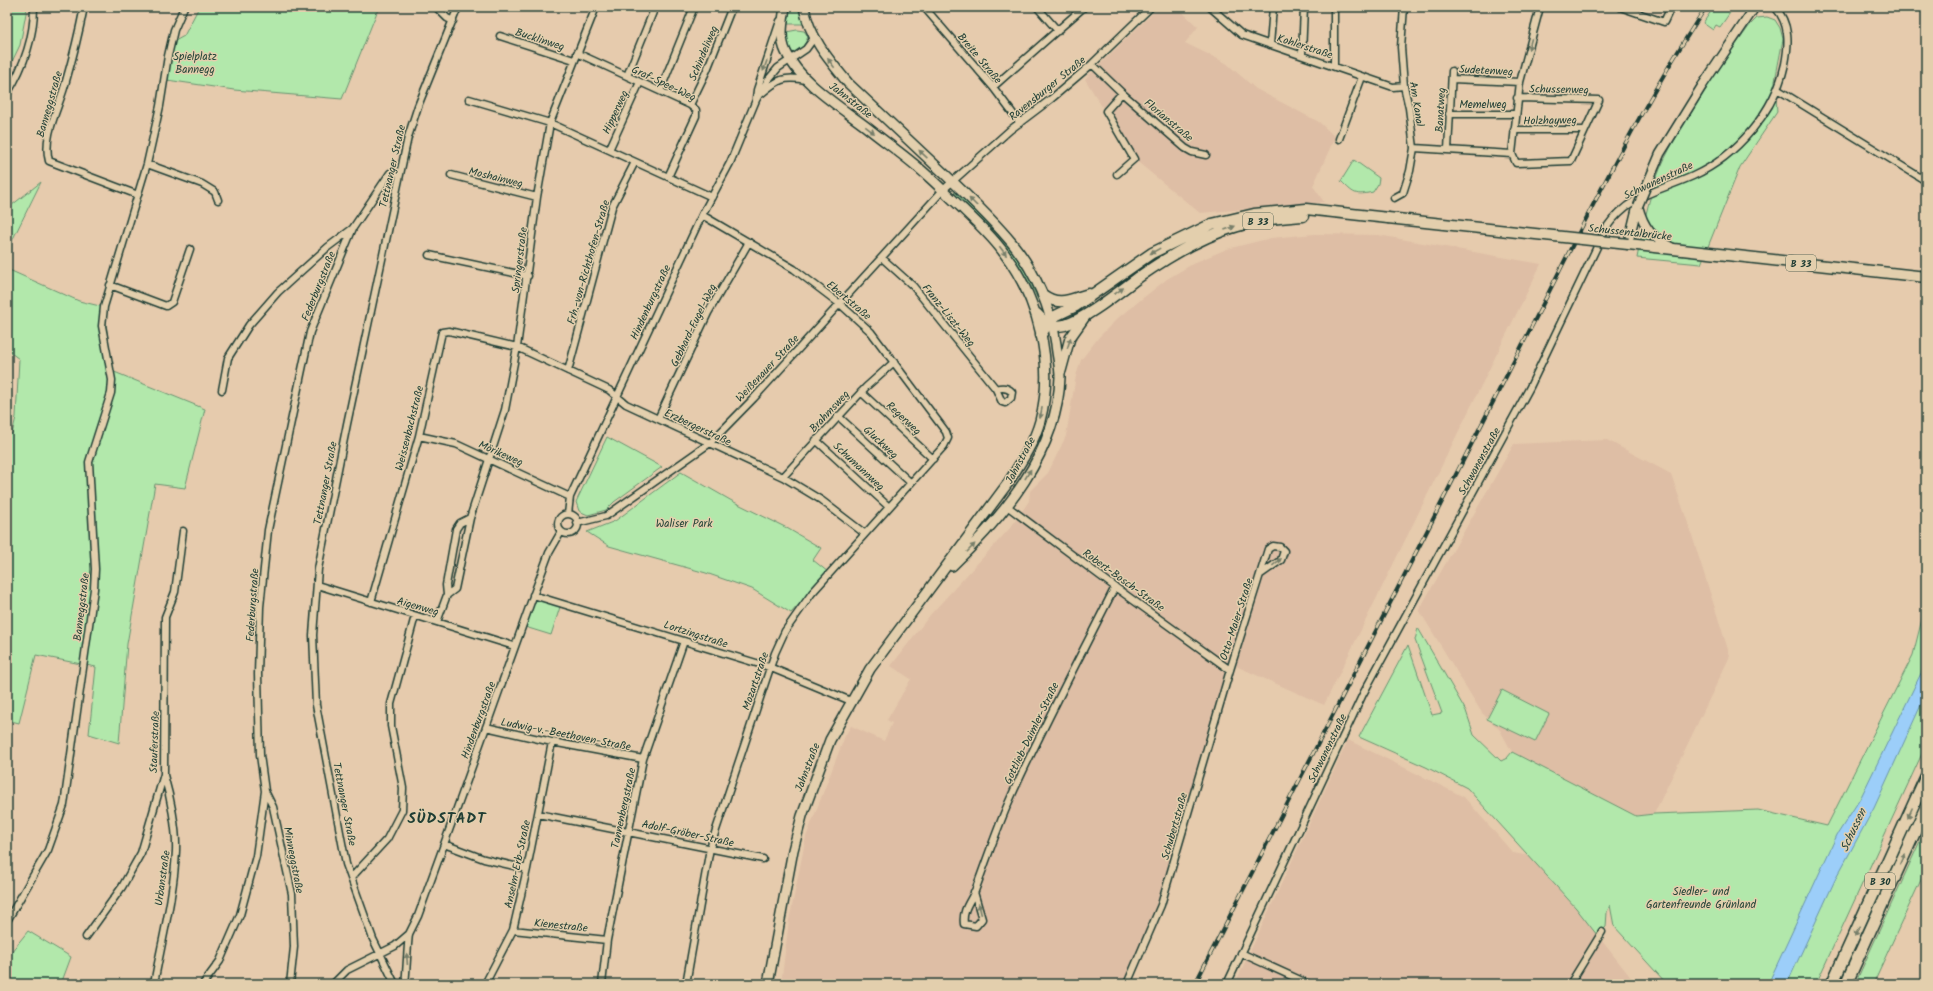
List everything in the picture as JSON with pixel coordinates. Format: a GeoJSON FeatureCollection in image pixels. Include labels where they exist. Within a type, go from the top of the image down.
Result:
{"type":"FeatureCollection","features":[{"type":"Feature","properties":{"kind":"highway","name":"B 30"},"geometry":{"type":"LineString","coordinates":[[1832,984],[1926,777]]}},
{"type":"Feature","properties":{"kind":"highway","name":"B 30"},"geometry":{"type":"LineString","coordinates":[[1846,984],[1926,807]]}},
{"type":"Feature","properties":{"kind":"main road","name":"Jahnstraße"},"geometry":{"type":"LineString","coordinates":[[768,984],[787,881],[802,816],[830,740],[870,669],[894,634],[933,585],[996,499],[1023,459],[1039,422],[1046,374],[1037,314],[1020,277],[1005,253],[989,234],[927,175],[807,80],[790,60],[783,43],[782,30],[785,7]]}},
{"type":"Feature","properties":{"kind":"main road","name":"Jahnstraße"},"geometry":{"type":"LineString","coordinates":[[804,7],[814,38],[831,63],[848,83],[952,181],[1013,244],[1031,271],[1043,295],[1050,323],[1060,376],[1056,410],[1045,440],[1033,466],[1007,506],[972,547],[933,585]]}},
{"type":"Feature","properties":{"kind":"main road","name":"B 33"},"geometry":{"type":"LineString","coordinates":[[1050,323],[1152,253],[1212,224],[1239,217],[1272,212],[1306,209],[1329,213]]}},
{"type":"Feature","properties":{"kind":"main road","name":"B 33"},"geometry":{"type":"LineString","coordinates":[[1050,323],[1066,325],[1087,314],[1158,264],[1194,243],[1216,234],[1237,226],[1261,220],[1329,213]]}},
{"type":"Feature","properties":{"kind":"main road","name":"Schussentalbrücke"},"geometry":{"type":"LineString","coordinates":[[1329,213],[1926,277]]}},
{"type":"Feature","properties":{"kind":"main road","name":"B 33"},"geometry":{"type":"LineString","coordinates":[[1043,295],[1051,301],[1058,302],[1093,293]]}},
{"type":"Feature","properties":{"kind":"main road"},"geometry":{"type":"LineString","coordinates":[[1037,314],[1050,323],[1041,336]]}},
{"type":"Feature","properties":{"kind":"main road","name":"B 33"},"geometry":{"type":"LineString","coordinates":[[1060,376],[1070,338],[1087,314]]}},
{"type":"Feature","properties":{"kind":"main road"},"geometry":{"type":"LineString","coordinates":[[996,499],[1007,506]]}},
{"type":"Feature","properties":{"kind":"street"},"geometry":{"type":"LineString","coordinates":[[7,94],[23,61],[31,39],[34,24],[34,7]]}},
{"type":"Feature","properties":{"kind":"street","name":"Banneggstraße"},"geometry":{"type":"LineString","coordinates":[[84,7],[66,81],[48,141],[47,152],[49,161],[138,195]]}},
{"type":"Feature","properties":{"kind":"street","name":"Banneggstraße"},"geometry":{"type":"LineString","coordinates":[[7,921],[48,850],[64,805],[94,589],[95,569],[89,462],[111,393],[112,380],[102,326],[110,285],[147,164],[160,106],[174,30],[184,7]]}},
{"type":"Feature","properties":{"kind":"street"},"geometry":{"type":"LineString","coordinates":[[436,7],[447,18],[453,21]]}},
{"type":"Feature","properties":{"kind":"street","name":"Tettnanger Straße"},"geometry":{"type":"LineString","coordinates":[[394,984],[380,955],[346,864],[316,705],[313,635],[317,585],[348,416],[408,137],[418,106],[458,7]]}},
{"type":"Feature","properties":{"kind":"street","name":"Springerstraße"},"geometry":{"type":"LineString","coordinates":[[447,594],[455,589],[470,518],[506,410],[528,276],[537,198],[550,123],[596,7]]}},
{"type":"Feature","properties":{"kind":"street"},"geometry":{"type":"LineString","coordinates":[[627,76],[655,7]]}},
{"type":"Feature","properties":{"kind":"street"},"geometry":{"type":"LineString","coordinates":[[660,91],[694,7]]}},
{"type":"Feature","properties":{"kind":"street","name":"Schindeliweg"},"geometry":{"type":"LineString","coordinates":[[690,105],[707,70],[732,7]]}},
{"type":"Feature","properties":{"kind":"street","name":"Hindenburgstraße"},"geometry":{"type":"LineString","coordinates":[[756,100],[757,90],[785,7]]}},
{"type":"Feature","properties":{"kind":"street","name":"Breite Straße"},"geometry":{"type":"LineString","coordinates":[[924,7],[992,87],[1020,123]]}},
{"type":"Feature","properties":{"kind":"street"},"geometry":{"type":"LineString","coordinates":[[1037,7],[1058,31]]}},
{"type":"Feature","properties":{"kind":"street"},"geometry":{"type":"LineString","coordinates":[[992,87],[1084,7]]}},
{"type":"Feature","properties":{"kind":"street","name":"Ravensburger Straße"},"geometry":{"type":"LineString","coordinates":[[952,181],[1092,64],[1151,7]]}},
{"type":"Feature","properties":{"kind":"street","name":"Kohlerstraße"},"geometry":{"type":"LineString","coordinates":[[1210,7],[1242,35],[1393,87],[1404,86]]}},
{"type":"Feature","properties":{"kind":"street"},"geometry":{"type":"LineString","coordinates":[[1270,45],[1272,7]]}},
{"type":"Feature","properties":{"kind":"street"},"geometry":{"type":"LineString","coordinates":[[1302,55],[1304,7]]}},
{"type":"Feature","properties":{"kind":"street"},"geometry":{"type":"LineString","coordinates":[[1334,7],[1334,66]]}},
{"type":"Feature","properties":{"kind":"street","name":"Am Kanal"},"geometry":{"type":"LineString","coordinates":[[1394,198],[1403,193],[1410,171],[1414,148],[1409,108],[1404,86],[1400,47],[1404,7]]}},
{"type":"Feature","properties":{"kind":"street"},"geometry":{"type":"LineString","coordinates":[[1540,7],[1520,82],[1517,98],[1512,154],[1516,163],[1571,161],[1585,130]]}},
{"type":"Feature","properties":{"kind":"street"},"geometry":{"type":"LineString","coordinates":[[1620,7],[1664,22],[1671,7]]}},
{"type":"Feature","properties":{"kind":"street"},"geometry":{"type":"LineString","coordinates":[[1628,244],[1638,206],[1649,176],[1663,148],[1702,86],[1755,7]]}},
{"type":"Feature","properties":{"kind":"street","name":"Schwanenstraße"},"geometry":{"type":"LineString","coordinates":[[1227,984],[1363,694],[1530,388],[1606,228],[1619,211],[1628,204],[1701,171],[1735,148],[1757,122],[1777,89],[1782,77],[1788,34],[1782,15],[1775,7]]}},
{"type":"Feature","properties":{"kind":"street","name":"Bucklinweg"},"geometry":{"type":"LineString","coordinates":[[500,36],[574,60]]}},
{"type":"Feature","properties":{"kind":"street","name":"Hindenburgstraße"},"geometry":{"type":"LineString","coordinates":[[405,984],[408,959],[406,951],[410,934],[418,916],[533,595],[549,553],[561,532],[558,526],[559,519],[568,514],[570,497],[702,215],[730,163],[756,100],[768,80],[778,68],[806,49],[814,38]]}},
{"type":"Feature","properties":{"kind":"street","name":"Graf-Spee-Weg"},"geometry":{"type":"LineString","coordinates":[[577,53],[690,105],[696,110],[696,116],[668,177]]}},
{"type":"Feature","properties":{"kind":"street","name":"Florianstraße"},"geometry":{"type":"LineString","coordinates":[[1092,64],[1122,93],[1185,148],[1192,152],[1206,155]]}},
{"type":"Feature","properties":{"kind":"street","name":"Banatweg"},"geometry":{"type":"LineString","coordinates":[[1448,150],[1452,71]]}},
{"type":"Feature","properties":{"kind":"street"},"geometry":{"type":"LineString","coordinates":[[1339,139],[1362,77]]}},
{"type":"Feature","properties":{"kind":"street","name":"Hindenburgstraße"},"geometry":{"type":"LineString","coordinates":[[756,100],[773,83],[781,79],[792,78],[807,80]]}},
{"type":"Feature","properties":{"kind":"street","name":"Sudetenweg"},"geometry":{"type":"LineString","coordinates":[[1452,79],[1520,82]]}},
{"type":"Feature","properties":{"kind":"street","name":"Hipperweg"},"geometry":{"type":"LineString","coordinates":[[608,150],[640,82]]}},
{"type":"Feature","properties":{"kind":"street"},"geometry":{"type":"LineString","coordinates":[[1777,89],[1926,181]]}},
{"type":"Feature","properties":{"kind":"street"},"geometry":{"type":"LineString","coordinates":[[1117,174],[1134,159],[1106,111],[1122,93]]}},
{"type":"Feature","properties":{"kind":"street","name":"Schussenweg"},"geometry":{"type":"LineString","coordinates":[[1517,98],[1599,100],[1585,130]]}},
{"type":"Feature","properties":{"kind":"street"},"geometry":{"type":"LineString","coordinates":[[468,99],[550,123],[712,197]]}},
{"type":"Feature","properties":{"kind":"street","name":"Memelweg"},"geometry":{"type":"LineString","coordinates":[[1449,114],[1516,114]]}},
{"type":"Feature","properties":{"kind":"street","name":"Holzhayweg"},"geometry":{"type":"LineString","coordinates":[[1514,130],[1585,130]]}},
{"type":"Feature","properties":{"kind":"street"},"geometry":{"type":"LineString","coordinates":[[1414,148],[1512,154]]}},
{"type":"Feature","properties":{"kind":"street","name":"Frh.-von-Richthofen-Straße"},"geometry":{"type":"LineString","coordinates":[[568,371],[612,207],[635,162]]}},
{"type":"Feature","properties":{"kind":"street"},"geometry":{"type":"LineString","coordinates":[[147,164],[202,184],[215,192],[218,200]]}},
{"type":"Feature","properties":{"kind":"street","name":"Federburgstraße"},"geometry":{"type":"LineString","coordinates":[[203,984],[220,961],[240,915],[256,856],[265,791],[260,755],[258,674],[260,607],[270,520],[310,332],[353,228],[390,173],[400,173]]}},
{"type":"Feature","properties":{"kind":"street","name":"Moshainweg"},"geometry":{"type":"LineString","coordinates":[[451,175],[537,198]]}},
{"type":"Feature","properties":{"kind":"street"},"geometry":{"type":"LineString","coordinates":[[943,190],[952,181]]}},
{"type":"Feature","properties":{"kind":"street","name":"Weißenauer Straße"},"geometry":{"type":"LineString","coordinates":[[577,523],[606,516],[710,443],[754,398],[943,190]]}},
{"type":"Feature","properties":{"kind":"street"},"geometry":{"type":"LineString","coordinates":[[1638,206],[1642,221],[1649,232],[1663,243],[1676,249]]}},
{"type":"Feature","properties":{"kind":"street","name":"Ebertstraße"},"geometry":{"type":"LineString","coordinates":[[702,215],[794,270],[840,304],[871,332],[946,432],[948,438]]}},
{"type":"Feature","properties":{"kind":"street","name":"Federburgstraße"},"geometry":{"type":"LineString","coordinates":[[222,390],[228,358],[249,325],[278,292],[328,247],[353,228]]}},
{"type":"Feature","properties":{"kind":"street","name":"Gebhard-Fugel-Weg"},"geometry":{"type":"LineString","coordinates":[[658,419],[708,313],[749,242]]}},
{"type":"Feature","properties":{"kind":"street"},"geometry":{"type":"LineString","coordinates":[[110,285],[166,306],[172,302],[190,249]]}},
{"type":"Feature","properties":{"kind":"street"},"geometry":{"type":"LineString","coordinates":[[429,255],[528,276]]}},
{"type":"Feature","properties":{"kind":"street","name":"Franz-Liszt-Weg"},"geometry":{"type":"LineString","coordinates":[[882,258],[913,286],[996,389]]}},
{"type":"Feature","properties":{"kind":"street","name":"Weissenbachstraße"},"geometry":{"type":"LineString","coordinates":[[370,602],[419,436],[442,332],[449,331],[517,347]]}},
{"type":"Feature","properties":{"kind":"street","name":"Erzbergerstraße"},"geometry":{"type":"LineString","coordinates":[[517,347],[617,396],[626,404],[783,477],[821,500],[864,533]]}},
{"type":"Feature","properties":{"kind":"street","name":"Brahmsweg"},"geometry":{"type":"LineString","coordinates":[[783,477],[861,392],[894,362]]}},
{"type":"Feature","properties":{"kind":"street","name":"Regerweg"},"geometry":{"type":"LineString","coordinates":[[861,392],[933,459]]}},
{"type":"Feature","properties":{"kind":"street","name":"Gluckweg"},"geometry":{"type":"LineString","coordinates":[[838,416],[911,483]]}},
{"type":"Feature","properties":{"kind":"street","name":"Mörikeweg"},"geometry":{"type":"LineString","coordinates":[[419,436],[456,444],[489,458],[570,497]]}},
{"type":"Feature","properties":{"kind":"street","name":"Mozartstraße"},"geometry":{"type":"LineString","coordinates":[[686,984],[710,848],[769,667],[785,631],[808,599],[864,533],[933,459],[944,446],[948,438]]}},
{"type":"Feature","properties":{"kind":"street","name":"Schumannweg"},"geometry":{"type":"LineString","coordinates":[[816,440],[888,507]]}},
{"type":"Feature","properties":{"kind":"street","name":"Robert-Bosch-Straße"},"geometry":{"type":"LineString","coordinates":[[1007,506],[1115,587],[1230,670]]}},
{"type":"Feature","properties":{"kind":"street"},"geometry":{"type":"LineString","coordinates":[[561,532],[571,533],[576,529],[577,523],[574,517],[568,514]]}},
{"type":"Feature","properties":{"kind":"street","name":"Springerstraße"},"geometry":{"type":"LineString","coordinates":[[437,622],[447,594],[446,586],[456,529],[460,523],[470,518]]}},
{"type":"Feature","properties":{"kind":"street","name":"Stauferstraße"},"geometry":{"type":"LineString","coordinates":[[86,937],[122,887],[141,853],[164,774],[165,617],[175,592],[183,531]]}},
{"type":"Feature","properties":{"kind":"street","name":"Otto-Maier-Straße"},"geometry":{"type":"LineString","coordinates":[[1230,670],[1268,549],[1273,546],[1280,546],[1284,551],[1281,560],[1261,574]]}},
{"type":"Feature","properties":{"kind":"street","name":"Aigenweg"},"geometry":{"type":"LineString","coordinates":[[317,585],[514,646]]}},
{"type":"Feature","properties":{"kind":"street","name":"Gottlieb-Daimler-Straße"},"geometry":{"type":"LineString","coordinates":[[974,892],[982,919],[980,924],[971,927],[964,924],[963,917],[974,892],[992,840],[1011,796],[1115,587]]}},
{"type":"Feature","properties":{"kind":"street","name":"Lortzingstraße"},"geometry":{"type":"LineString","coordinates":[[533,595],[769,667],[851,701]]}},
{"type":"Feature","properties":{"kind":"street"},"geometry":{"type":"LineString","coordinates":[[351,878],[387,839],[402,810],[403,788],[391,726],[391,704],[415,616]]}},
{"type":"Feature","properties":{"kind":"street","name":"Tannenbergstraße"},"geometry":{"type":"LineString","coordinates":[[602,984],[607,940],[643,759],[684,641]]}},
{"type":"Feature","properties":{"kind":"street","name":"Schubertstraße"},"geometry":{"type":"LineString","coordinates":[[1127,984],[1161,905],[1230,670]]}},
{"type":"Feature","properties":{"kind":"street","name":"Ludwig-v.-Beethoven-Straße"},"geometry":{"type":"LineString","coordinates":[[486,727],[552,742],[643,759]]}},
{"type":"Feature","properties":{"kind":"street","name":"Anselm-Erb-Straße"},"geometry":{"type":"LineString","coordinates":[[485,984],[513,930],[527,869],[552,742]]}},
{"type":"Feature","properties":{"kind":"street","name":"Urbanstraße"},"geometry":{"type":"LineString","coordinates":[[154,984],[174,876],[176,849],[170,794],[164,774]]}},
{"type":"Feature","properties":{"kind":"street","name":"Minneggstraße"},"geometry":{"type":"LineString","coordinates":[[265,791],[273,807],[292,894],[294,947],[290,984]]}},
{"type":"Feature","properties":{"kind":"street","name":"Adolf-Gröber-Straße"},"geometry":{"type":"LineString","coordinates":[[538,814],[763,859]]}},
{"type":"Feature","properties":{"kind":"street"},"geometry":{"type":"LineString","coordinates":[[444,844],[484,859],[527,869]]}},
{"type":"Feature","properties":{"kind":"street","name":"Kienestraße"},"geometry":{"type":"LineString","coordinates":[[513,930],[607,940]]}},
{"type":"Feature","properties":{"kind":"street"},"geometry":{"type":"LineString","coordinates":[[1570,984],[1602,932]]}},
{"type":"Feature","properties":{"kind":"street"},"geometry":{"type":"LineString","coordinates":[[333,984],[347,970],[380,955],[410,934]]}},
{"type":"Feature","properties":{"kind":"street"},"geometry":{"type":"LineString","coordinates":[[1241,953],[1309,984]]}},
{"type":"Feature","properties":{"kind":"shaded area"},"geometry":{"type":"Polygon","coordinates":[[[1159,7],[1177,7],[1198,27],[1185,43],[1226,63],[1256,89],[1319,122],[1335,137],[1313,186],[1324,202],[1200,213],[1134,159],[1085,79],[1159,7]]]}},
{"type":"Feature","properties":{"kind":"shaded area"},"geometry":{"type":"Polygon","coordinates":[[[1315,234],[1378,235],[1541,264],[1324,705],[1236,666],[1169,896],[1131,984],[781,984],[789,921],[806,837],[845,736],[851,726],[884,741],[892,723],[887,720],[911,679],[891,666],[930,615],[1011,527],[1029,501],[1030,491],[1048,473],[1066,436],[1076,376],[1081,360],[1099,337],[1119,317],[1167,279],[1196,262],[1227,249],[1271,238],[1315,234]]]}},
{"type":"Feature","properties":{"kind":"shaded area"},"geometry":{"type":"Polygon","coordinates":[[[1607,440],[1671,474],[1730,656],[1654,814],[1636,816],[1512,752],[1500,730],[1482,713],[1419,610],[1514,444],[1607,440]]]}},
{"type":"Feature","properties":{"kind":"shaded area"},"geometry":{"type":"Polygon","coordinates":[[[1348,740],[1464,797],[1513,853],[1530,856],[1576,908],[1636,984],[1235,984],[1348,740]]]}},
{"type":"Feature","properties":{"kind":"green space"},"geometry":{"type":"Polygon","coordinates":[[[7,7],[27,8],[20,45],[7,72],[7,7]]]}},
{"type":"Feature","properties":{"kind":"green space","name":"Spielplatz Bannegg"},"geometry":{"type":"Polygon","coordinates":[[[199,7],[379,7],[342,99],[234,90],[167,80],[175,41],[184,36],[199,7]]]}},
{"type":"Feature","properties":{"kind":"green space"},"geometry":{"type":"Polygon","coordinates":[[[791,7],[801,7],[804,24],[787,24],[791,7]]]}},
{"type":"Feature","properties":{"kind":"green space"},"geometry":{"type":"Polygon","coordinates":[[[1714,7],[1734,7],[1720,27],[1716,25],[1713,30],[1703,23],[1714,7]]]}},
{"type":"Feature","properties":{"kind":"green space"},"geometry":{"type":"Polygon","coordinates":[[[1767,17],[1775,20],[1780,28],[1783,39],[1775,81],[1777,112],[1740,167],[1701,264],[1637,258],[1652,191],[1670,148],[1706,89],[1705,88],[1750,25],[1757,18],[1767,17]]]}},
{"type":"Feature","properties":{"kind":"green space"},"geometry":{"type":"Polygon","coordinates":[[[797,30],[804,31],[808,36],[802,47],[791,54],[786,39],[786,32],[797,30]]]}},
{"type":"Feature","properties":{"kind":"green space"},"geometry":{"type":"Polygon","coordinates":[[[1354,160],[1379,178],[1378,184],[1373,192],[1362,194],[1355,193],[1341,181],[1354,160]]]}},
{"type":"Feature","properties":{"kind":"green space"},"geometry":{"type":"Polygon","coordinates":[[[41,182],[7,251],[7,209],[41,182]]]}},
{"type":"Feature","properties":{"kind":"green space"},"geometry":{"type":"Polygon","coordinates":[[[954,192],[971,205],[1002,237],[1027,271],[1042,302],[1039,302],[1022,269],[1012,255],[992,231],[954,194],[954,192]]]}},
{"type":"Feature","properties":{"kind":"green space"},"geometry":{"type":"Polygon","coordinates":[[[7,269],[79,301],[104,307],[112,371],[205,409],[185,488],[155,484],[127,644],[119,743],[89,734],[96,667],[36,655],[19,723],[7,720],[7,434],[12,434],[16,417],[19,359],[7,350],[7,269]]]}},
{"type":"Feature","properties":{"kind":"green space"},"geometry":{"type":"Polygon","coordinates":[[[607,437],[662,467],[614,502],[606,510],[588,515],[579,511],[576,502],[607,437]]]}},
{"type":"Feature","properties":{"kind":"green space","name":"Waliser Park"},"geometry":{"type":"Polygon","coordinates":[[[681,472],[732,501],[785,527],[821,548],[813,560],[828,572],[791,613],[752,589],[706,573],[609,546],[587,532],[615,521],[681,472]]]}},
{"type":"Feature","properties":{"kind":"green space"},"geometry":{"type":"Polygon","coordinates":[[[533,595],[561,604],[551,635],[522,626],[533,595]]]}},
{"type":"Feature","properties":{"kind":"green space","name":"Siedler- und Gartenfreunde Grünland"},"geometry":{"type":"Polygon","coordinates":[[[1926,603],[1926,745],[1816,984],[1667,984],[1614,926],[1610,905],[1607,912],[1606,927],[1597,935],[1576,908],[1467,788],[1426,767],[1359,737],[1408,645],[1432,715],[1442,713],[1415,640],[1418,628],[1466,711],[1474,735],[1501,761],[1507,758],[1512,752],[1636,816],[1758,810],[1827,826],[1913,655],[1926,603]]]}},
{"type":"Feature","properties":{"kind":"green space"},"geometry":{"type":"Polygon","coordinates":[[[1502,690],[1549,714],[1535,742],[1487,719],[1502,690]]]}},
{"type":"Feature","properties":{"kind":"green space"},"geometry":{"type":"Polygon","coordinates":[[[1926,828],[1926,869],[1873,984],[1855,984],[1926,828]]]}},
{"type":"Feature","properties":{"kind":"green space"},"geometry":{"type":"Polygon","coordinates":[[[28,931],[71,957],[61,984],[7,984],[7,957],[28,931]]]}},
{"type":"Feature","properties":{"kind":"water","name":"Schussen"},"geometry":{"type":"Polygon","coordinates":[[[1926,663],[1926,696],[1874,808],[1835,880],[1787,984],[1768,984],[1837,835],[1860,799],[1926,663]]]}},
{"type":"Feature","properties":{"kind":"railway"},"geometry":{"type":"LineString","coordinates":[[1195,984],[1604,184],[1653,94],[1706,7]]}},
{"type":"Feature","properties":{"kind":"district","name":"SÜDSTADT"},"geometry":{"type":"Point","coordinates":[447,818]}}]}
